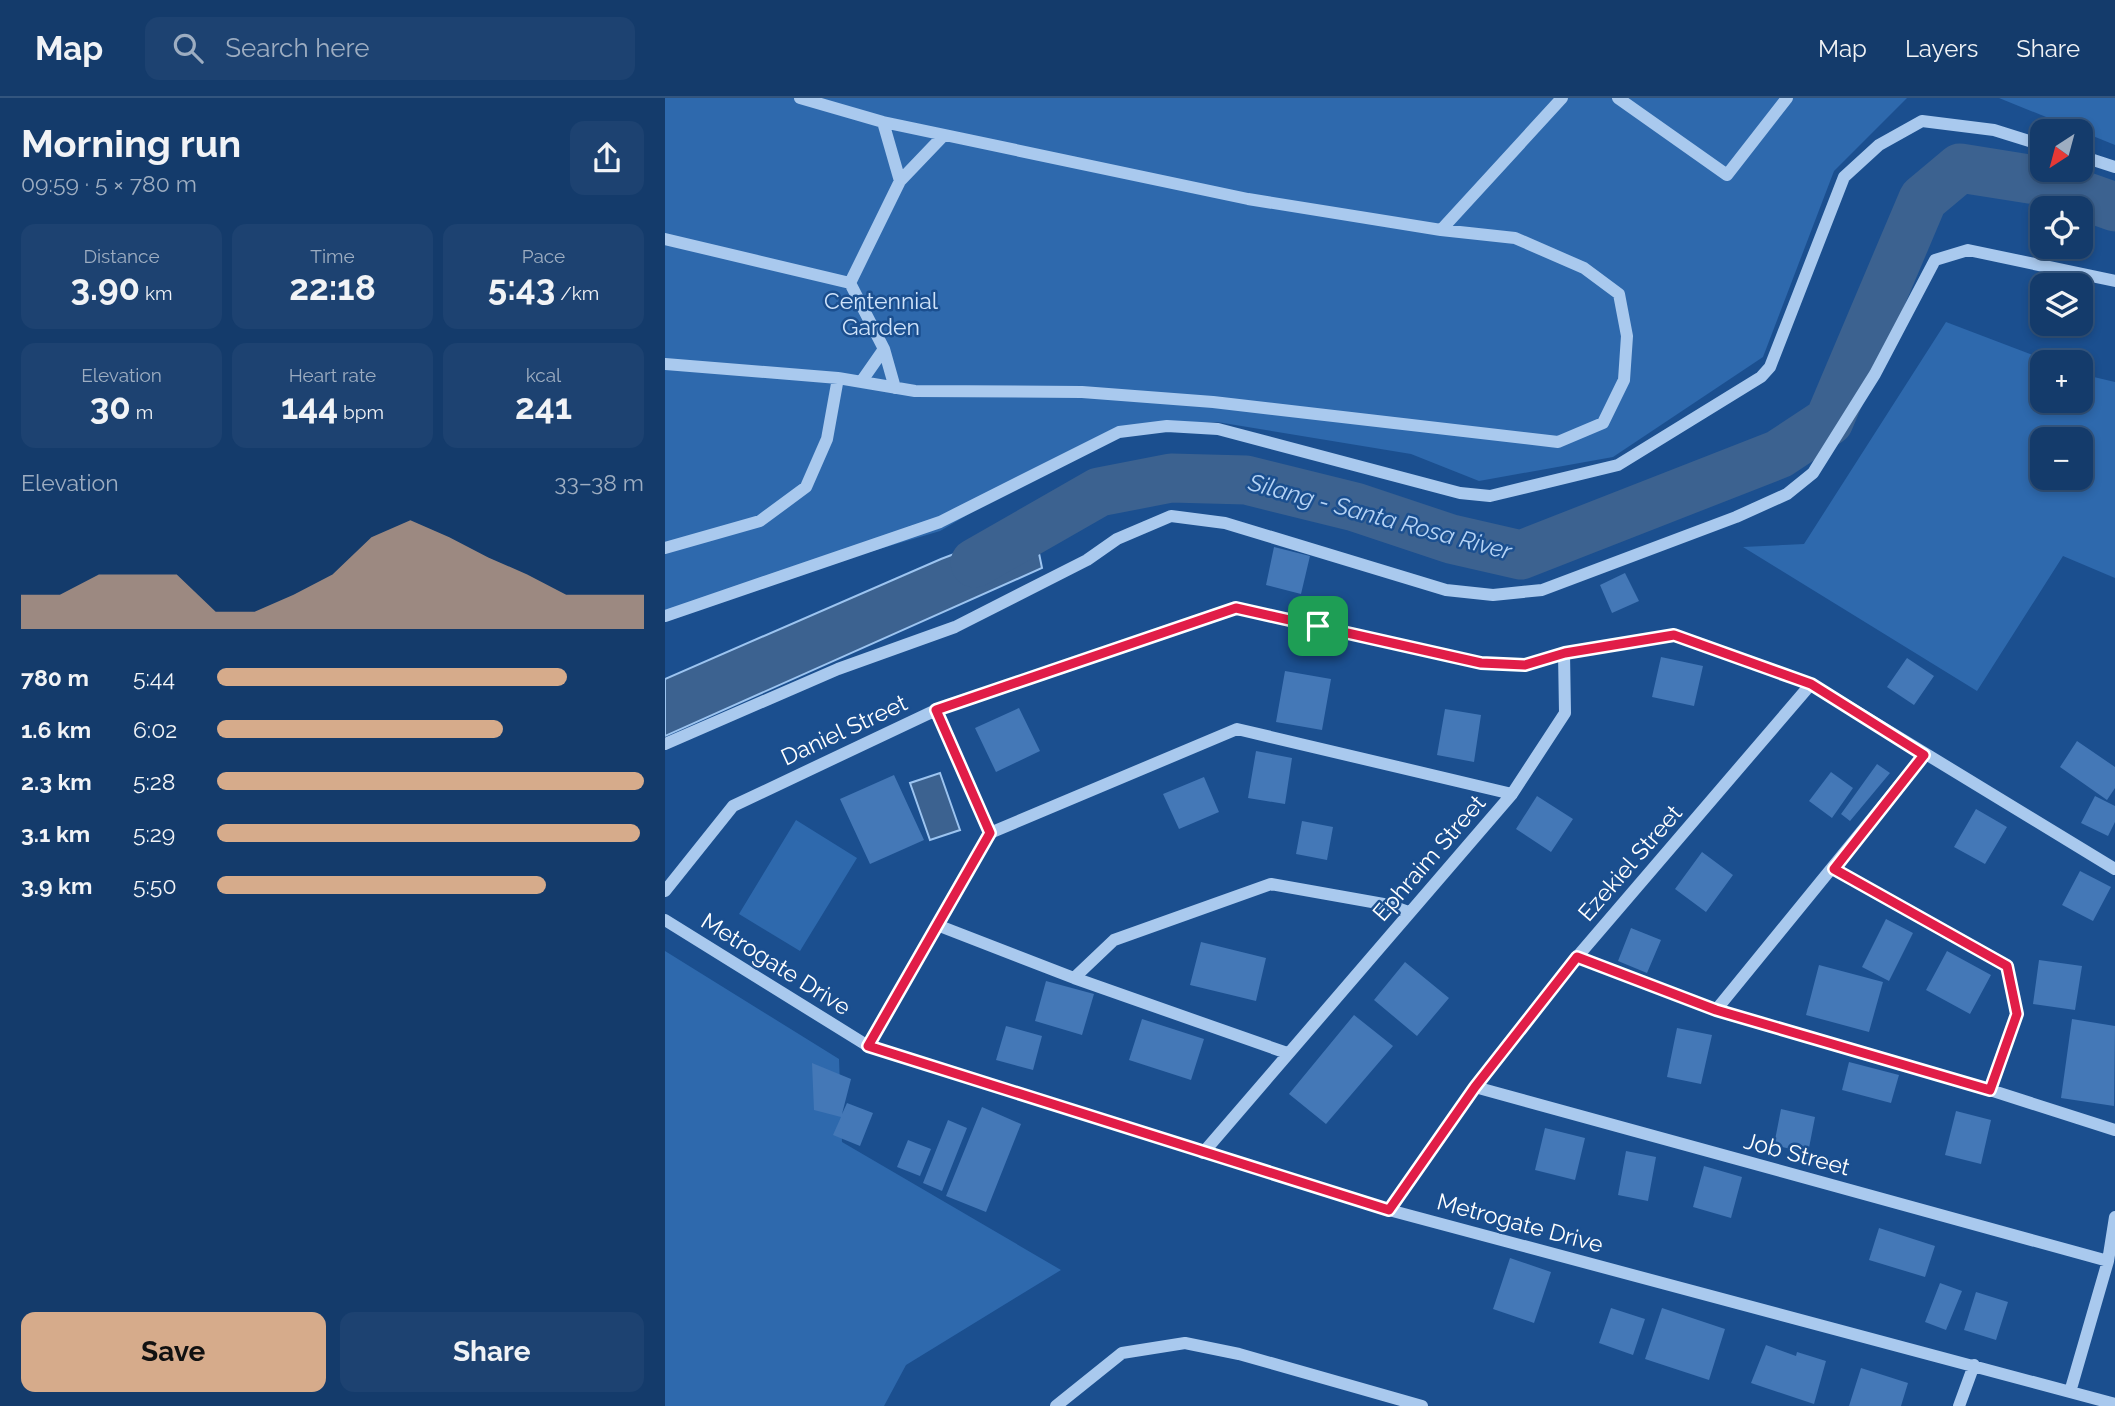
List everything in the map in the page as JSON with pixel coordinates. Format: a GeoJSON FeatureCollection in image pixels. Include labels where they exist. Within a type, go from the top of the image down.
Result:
{"type":"FeatureCollection","features":[{"type":"Feature","properties":{"kind":"street"},"geometry":{"type":"LineString","coordinates":[[665,364],[838,378],[915,391],[1082,392],[1213,402],[1558,442],[1603,423],[1624,380],[1627,336],[1619,293],[1584,268],[1524,240],[1441,230],[1248,199],[883,122],[800,98]]}},
{"type":"Feature","properties":{"kind":"street"},"geometry":{"type":"LineString","coordinates":[[1441,230],[1562,98]]}},
{"type":"Feature","properties":{"kind":"street"},"geometry":{"type":"LineString","coordinates":[[1618,98],[1727,175],[1787,98]]}},
{"type":"Feature","properties":{"kind":"street"},"geometry":{"type":"LineString","coordinates":[[665,616],[940,522],[1119,432],[1167,426],[1218,429],[1460,493],[1490,495],[1618,465],[1761,377],[1770,367],[1844,177],[1879,145],[1922,121],[1994,131],[2030,142]]}},
{"type":"Feature","properties":{"kind":"street"},"geometry":{"type":"LineString","coordinates":[[883,122],[900,181]]}},
{"type":"Feature","properties":{"kind":"street"},"geometry":{"type":"LineString","coordinates":[[850,283],[885,217],[900,181],[944,135]]}},
{"type":"Feature","properties":{"kind":"street"},"geometry":{"type":"LineString","coordinates":[[2093,160],[2115,167]]}},
{"type":"Feature","properties":{"kind":"street"},"geometry":{"type":"LineString","coordinates":[[665,239],[850,283],[884,349],[895,388]]}},
{"type":"Feature","properties":{"kind":"street"},"geometry":{"type":"LineString","coordinates":[[665,744],[838,669],[955,627],[1087,560],[1117,539],[1171,516],[1225,523],[1446,590],[1493,595],[1542,590],[1736,517],[1787,494],[1813,473],[1875,374],[1935,260],[1968,250],[2115,281]]}},
{"type":"Feature","properties":{"kind":"street"},"geometry":{"type":"LineString","coordinates":[[861,382],[884,349]]}},
{"type":"Feature","properties":{"kind":"street"},"geometry":{"type":"LineString","coordinates":[[665,548],[760,521],[806,487],[827,439],[838,378]]}},
{"type":"Feature","properties":{"kind":"street","name":"Daniel Street"},"geometry":{"type":"LineString","coordinates":[[665,891],[733,806],[936,710],[1236,608],[1481,663],[1525,665],[1565,653]]}},
{"type":"Feature","properties":{"kind":"street"},"geometry":{"type":"LineString","coordinates":[[1565,653],[1674,635],[1811,684],[2115,869]]}},
{"type":"Feature","properties":{"kind":"street","name":"Ephraim Street"},"geometry":{"type":"LineString","coordinates":[[1203,1153],[1512,794],[1565,713],[1565,653]]}},
{"type":"Feature","properties":{"kind":"street","name":"Ezekiel Street"},"geometry":{"type":"LineString","coordinates":[[1389,1210],[1475,1087],[1577,957],[1811,684]]}},
{"type":"Feature","properties":{"kind":"street"},"geometry":{"type":"LineString","coordinates":[[936,710],[990,833]]}},
{"type":"Feature","properties":{"kind":"street"},"geometry":{"type":"LineString","coordinates":[[868,1046],[990,833],[1237,729],[1512,794]]}},
{"type":"Feature","properties":{"kind":"street"},"geometry":{"type":"LineString","coordinates":[[1716,1010],[1834,869],[1924,755]]}},
{"type":"Feature","properties":{"kind":"street"},"geometry":{"type":"LineString","coordinates":[[1834,869],[2007,966],[2017,1014],[1990,1090]]}},
{"type":"Feature","properties":{"kind":"street"},"geometry":{"type":"LineString","coordinates":[[1074,978],[1114,940],[1271,884],[1389,905],[1408,912]]}},
{"type":"Feature","properties":{"kind":"street","name":"Metrogate Drive"},"geometry":{"type":"LineString","coordinates":[[665,920],[868,1046],[1389,1210],[2115,1404]]}},
{"type":"Feature","properties":{"kind":"street"},"geometry":{"type":"LineString","coordinates":[[937,925],[1074,978],[1287,1053]]}},
{"type":"Feature","properties":{"kind":"street"},"geometry":{"type":"LineString","coordinates":[[1577,957],[1716,1010],[1990,1090],[2115,1130]]}},
{"type":"Feature","properties":{"kind":"street","name":"Job Street"},"geometry":{"type":"LineString","coordinates":[[1475,1087],[2109,1261]]}},
{"type":"Feature","properties":{"kind":"street"},"geometry":{"type":"LineString","coordinates":[[2070,1392],[2109,1261],[2115,1217]]}},
{"type":"Feature","properties":{"kind":"street"},"geometry":{"type":"LineString","coordinates":[[1056,1406],[1122,1353],[1185,1343],[1239,1354],[1422,1406]]}},
{"type":"Feature","properties":{"kind":"street"},"geometry":{"type":"LineString","coordinates":[[1959,1406],[1974,1365]]}},
{"type":"Feature","properties":{"kind":"green space","name":"Centennial Garden"},"geometry":{"type":"Polygon","coordinates":[[[665,98],[1907,98],[1834,171],[1763,357],[1613,457],[1479,481],[1411,454],[1217,422],[1118,427],[940,531],[665,613],[665,98]]]}},
{"type":"Feature","properties":{"kind":"green space"},"geometry":{"type":"Polygon","coordinates":[[[1999,98],[2115,98],[2115,145],[2093,136],[2093,119],[2051,119],[1999,98]]]}},
{"type":"Feature","properties":{"kind":"green space"},"geometry":{"type":"Polygon","coordinates":[[[1946,322],[2030,354],[2030,413],[2093,413],[2093,377],[2115,382],[2115,578],[2063,556],[1977,691],[1743,547],[1804,544],[1946,322]]]}},
{"type":"Feature","properties":{"kind":"green space"},"geometry":{"type":"Polygon","coordinates":[[[796,820],[857,858],[800,951],[739,914],[796,820]]]}},
{"type":"Feature","properties":{"kind":"green space"},"geometry":{"type":"Polygon","coordinates":[[[665,951],[839,1059],[842,1142],[1061,1270],[906,1365],[884,1406],[665,1406],[665,951]]]}},
{"type":"Feature","properties":{"kind":"shaded area"},"geometry":{"type":"Polygon","coordinates":[[[1033,524],[1042,568],[665,736],[665,679],[941,559],[1033,524]]]}},
{"type":"Feature","properties":{"kind":"shaded area"},"geometry":{"type":"Polygon","coordinates":[[[940,773],[960,830],[930,840],[910,783],[940,773]]]}},
{"type":"Feature","properties":{"kind":"building"},"geometry":{"type":"Polygon","coordinates":[[[1274,547],[1310,556],[1301,594],[1266,585],[1274,547]]]}},
{"type":"Feature","properties":{"kind":"building"},"geometry":{"type":"Polygon","coordinates":[[[1625,573],[1639,601],[1612,613],[1600,585],[1625,573]]]}},
{"type":"Feature","properties":{"kind":"building"},"geometry":{"type":"Polygon","coordinates":[[[1661,657],[1703,666],[1694,706],[1652,697],[1661,657]]]}},
{"type":"Feature","properties":{"kind":"building"},"geometry":{"type":"Polygon","coordinates":[[[1907,658],[1934,676],[1914,705],[1887,687],[1907,658]]]}},
{"type":"Feature","properties":{"kind":"building"},"geometry":{"type":"Polygon","coordinates":[[[1285,671],[1331,679],[1322,730],[1276,722],[1285,671]]]}},
{"type":"Feature","properties":{"kind":"building"},"geometry":{"type":"Polygon","coordinates":[[[1019,708],[1040,751],[996,772],[975,728],[1019,708]]]}},
{"type":"Feature","properties":{"kind":"building"},"geometry":{"type":"Polygon","coordinates":[[[1445,709],[1481,715],[1474,762],[1437,755],[1445,709]]]}},
{"type":"Feature","properties":{"kind":"building"},"geometry":{"type":"Polygon","coordinates":[[[2077,741],[2115,767],[2115,788],[2107,800],[2060,767],[2077,741]]]}},
{"type":"Feature","properties":{"kind":"building"},"geometry":{"type":"Polygon","coordinates":[[[1256,751],[1292,758],[1285,804],[1248,798],[1256,751]]]}},
{"type":"Feature","properties":{"kind":"building"},"geometry":{"type":"Polygon","coordinates":[[[1877,764],[1890,773],[1850,821],[1841,814],[1877,764]]]}},
{"type":"Feature","properties":{"kind":"building"},"geometry":{"type":"Polygon","coordinates":[[[1831,772],[1853,788],[1832,818],[1809,801],[1831,772]]]}},
{"type":"Feature","properties":{"kind":"building"},"geometry":{"type":"Polygon","coordinates":[[[894,775],[924,840],[870,864],[840,799],[894,775]]]}},
{"type":"Feature","properties":{"kind":"building"},"geometry":{"type":"Polygon","coordinates":[[[1204,777],[1219,812],[1179,829],[1163,794],[1204,777]]]}},
{"type":"Feature","properties":{"kind":"building"},"geometry":{"type":"Polygon","coordinates":[[[1537,796],[1573,819],[1551,852],[1516,829],[1537,796]]]}},
{"type":"Feature","properties":{"kind":"building"},"geometry":{"type":"Polygon","coordinates":[[[2095,796],[2115,806],[2115,822],[2108,836],[2081,823],[2095,796]]]}},
{"type":"Feature","properties":{"kind":"building"},"geometry":{"type":"Polygon","coordinates":[[[1976,809],[2007,827],[1985,864],[1954,847],[1976,809]]]}},
{"type":"Feature","properties":{"kind":"building"},"geometry":{"type":"Polygon","coordinates":[[[1302,821],[1333,827],[1327,860],[1296,854],[1302,821]]]}},
{"type":"Feature","properties":{"kind":"building"},"geometry":{"type":"Polygon","coordinates":[[[1702,852],[1733,875],[1706,912],[1675,889],[1702,852]]]}},
{"type":"Feature","properties":{"kind":"building"},"geometry":{"type":"Polygon","coordinates":[[[2080,871],[2111,887],[2093,921],[2062,905],[2080,871]]]}},
{"type":"Feature","properties":{"kind":"building"},"geometry":{"type":"Polygon","coordinates":[[[1886,919],[1913,933],[1889,981],[1862,967],[1886,919]]]}},
{"type":"Feature","properties":{"kind":"building"},"geometry":{"type":"Polygon","coordinates":[[[1631,928],[1661,940],[1647,973],[1618,961],[1631,928]]]}},
{"type":"Feature","properties":{"kind":"building"},"geometry":{"type":"Polygon","coordinates":[[[1201,942],[1266,958],[1256,1001],[1190,985],[1201,942]]]}},
{"type":"Feature","properties":{"kind":"building"},"geometry":{"type":"Polygon","coordinates":[[[1947,951],[1991,975],[1970,1014],[1926,990],[1947,951]]]}},
{"type":"Feature","properties":{"kind":"building"},"geometry":{"type":"Polygon","coordinates":[[[2039,960],[2082,966],[2075,1010],[2033,1004],[2039,960]]]}},
{"type":"Feature","properties":{"kind":"building"},"geometry":{"type":"Polygon","coordinates":[[[1405,962],[1449,998],[1417,1036],[1374,1000],[1405,962]]]}},
{"type":"Feature","properties":{"kind":"building"},"geometry":{"type":"Polygon","coordinates":[[[1819,965],[1883,982],[1869,1032],[1806,1015],[1819,965]]]}},
{"type":"Feature","properties":{"kind":"building"},"geometry":{"type":"Polygon","coordinates":[[[1046,981],[1094,994],[1082,1035],[1035,1021],[1046,981]]]}},
{"type":"Feature","properties":{"kind":"building"},"geometry":{"type":"Polygon","coordinates":[[[1354,1015],[1393,1046],[1326,1124],[1289,1094],[1354,1015]]]}},
{"type":"Feature","properties":{"kind":"building"},"geometry":{"type":"Polygon","coordinates":[[[1142,1019],[1204,1039],[1191,1080],[1129,1060],[1142,1019]]]}},
{"type":"Feature","properties":{"kind":"building"},"geometry":{"type":"Polygon","coordinates":[[[2072,1019],[2115,1026],[2114,1106],[2061,1098],[2072,1019]]]}},
{"type":"Feature","properties":{"kind":"building"},"geometry":{"type":"Polygon","coordinates":[[[1006,1026],[1042,1036],[1033,1070],[996,1060],[1006,1026]]]}},
{"type":"Feature","properties":{"kind":"building"},"geometry":{"type":"Polygon","coordinates":[[[1677,1028],[1712,1035],[1701,1084],[1667,1077],[1677,1028]]]}},
{"type":"Feature","properties":{"kind":"building"},"geometry":{"type":"Polygon","coordinates":[[[1849,1062],[1899,1075],[1891,1103],[1842,1090],[1849,1062]]]}},
{"type":"Feature","properties":{"kind":"building"},"geometry":{"type":"Polygon","coordinates":[[[812,1063],[851,1079],[842,1114],[847,1103],[873,1113],[860,1146],[833,1135],[841,1117],[814,1110],[812,1063]]]}},
{"type":"Feature","properties":{"kind":"building"},"geometry":{"type":"Polygon","coordinates":[[[982,1107],[1021,1124],[986,1212],[946,1196],[982,1107]]]}},
{"type":"Feature","properties":{"kind":"building"},"geometry":{"type":"Polygon","coordinates":[[[1781,1109],[1815,1117],[1808,1153],[1774,1145],[1781,1109]]]}},
{"type":"Feature","properties":{"kind":"building"},"geometry":{"type":"Polygon","coordinates":[[[1956,1111],[1991,1120],[1981,1164],[1945,1155],[1956,1111]]]}},
{"type":"Feature","properties":{"kind":"building"},"geometry":{"type":"Polygon","coordinates":[[[948,1120],[967,1128],[942,1191],[923,1183],[948,1120]]]}},
{"type":"Feature","properties":{"kind":"building"},"geometry":{"type":"Polygon","coordinates":[[[1545,1128],[1585,1138],[1575,1180],[1535,1170],[1545,1128]]]}},
{"type":"Feature","properties":{"kind":"building"},"geometry":{"type":"Polygon","coordinates":[[[908,1140],[931,1149],[920,1176],[897,1167],[908,1140]]]}},
{"type":"Feature","properties":{"kind":"building"},"geometry":{"type":"Polygon","coordinates":[[[1626,1151],[1656,1157],[1648,1201],[1618,1195],[1626,1151]]]}},
{"type":"Feature","properties":{"kind":"building"},"geometry":{"type":"Polygon","coordinates":[[[1704,1166],[1742,1177],[1731,1218],[1693,1207],[1704,1166]]]}},
{"type":"Feature","properties":{"kind":"building"},"geometry":{"type":"Polygon","coordinates":[[[1879,1228],[1935,1246],[1925,1277],[1869,1260],[1879,1228]]]}},
{"type":"Feature","properties":{"kind":"building"},"geometry":{"type":"Polygon","coordinates":[[[1510,1258],[1551,1272],[1534,1323],[1493,1309],[1510,1258]]]}},
{"type":"Feature","properties":{"kind":"building"},"geometry":{"type":"Polygon","coordinates":[[[1940,1283],[1962,1291],[1946,1330],[1925,1322],[1940,1283]]]}},
{"type":"Feature","properties":{"kind":"building"},"geometry":{"type":"Polygon","coordinates":[[[1976,1292],[2008,1302],[1996,1340],[1964,1330],[1976,1292]]]}},
{"type":"Feature","properties":{"kind":"building"},"geometry":{"type":"Polygon","coordinates":[[[1611,1308],[1645,1319],[1633,1355],[1599,1343],[1611,1308]]]}},
{"type":"Feature","properties":{"kind":"building"},"geometry":{"type":"Polygon","coordinates":[[[1662,1308],[1725,1329],[1709,1380],[1645,1359],[1662,1308]]]}},
{"type":"Feature","properties":{"kind":"building"},"geometry":{"type":"Polygon","coordinates":[[[1766,1345],[1796,1356],[1797,1352],[1826,1361],[1814,1404],[1751,1383],[1766,1345]]]}},
{"type":"Feature","properties":{"kind":"building"},"geometry":{"type":"Polygon","coordinates":[[[1861,1368],[1908,1383],[1901,1406],[1849,1406],[1861,1368]]]}},
{"type":"Feature","properties":{"kind":"waterway","name":"Silang - Santa Rosa River"},"geometry":{"type":"LineString","coordinates":[[975,563],[1099,492],[1171,478],[1246,480],[1355,507],[1451,539],[1521,555],[1779,454],[1829,421],[1923,199],[1960,168],[2042,181],[2115,207]]}},
{"type":"Feature","properties":{"kind":"route"},"geometry":{"type":"LineString","coordinates":[[1236,608],[1318,626],[1481,663],[1525,665],[1565,653],[1674,635],[1811,684],[1924,755],[1834,869],[2007,966],[2017,1014],[1990,1090],[1716,1010],[1577,957],[1475,1087],[1389,1210],[868,1046],[990,833],[936,710],[1236,608]]}}]}
